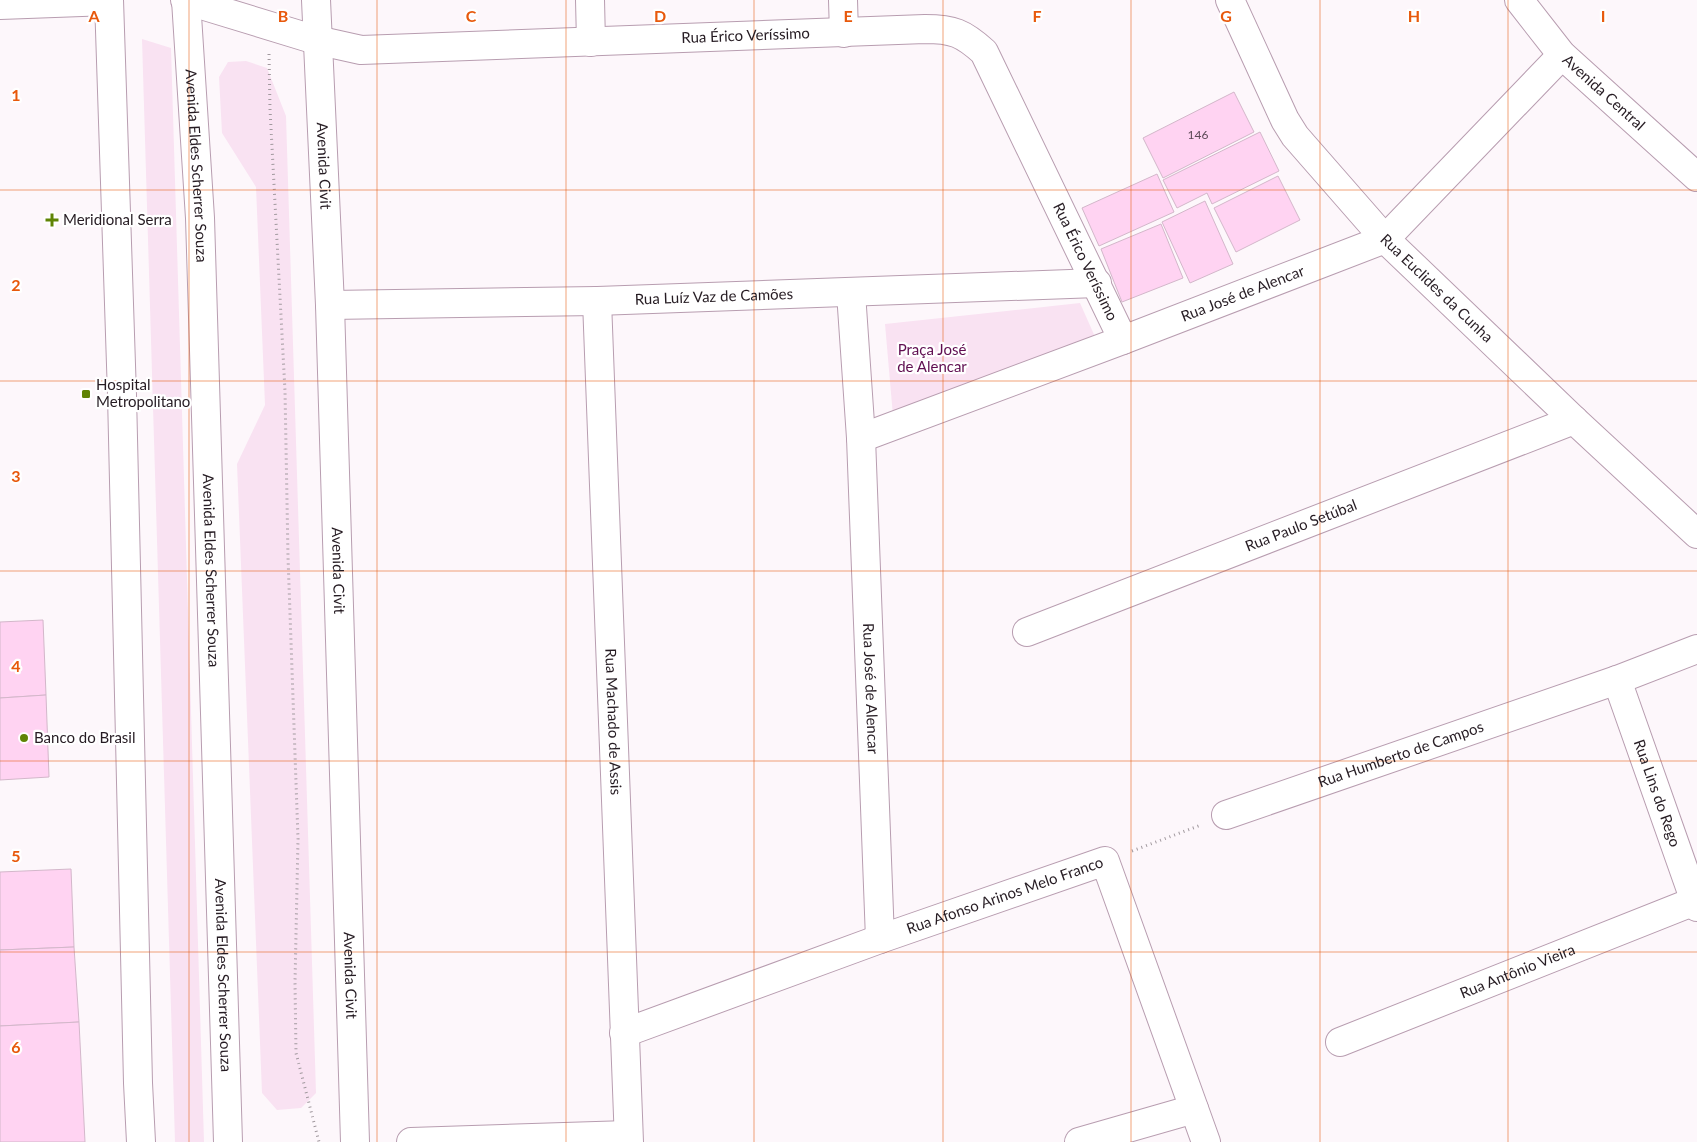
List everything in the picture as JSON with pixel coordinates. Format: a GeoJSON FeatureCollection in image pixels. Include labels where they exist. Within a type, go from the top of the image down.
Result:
{"type":"FeatureCollection","features":[{"type":"Feature","properties":{"kind":"street"},"geometry":{"type":"LineString","coordinates":[[0,5],[109,0],[122,395],[141,1142]]}},
{"type":"Feature","properties":{"kind":"street","name":"Rua Érico Veríssimo"},"geometry":{"type":"LineString","coordinates":[[185,0],[316,40],[361,50],[944,29],[968,38],[984,52],[1124,340]]}},
{"type":"Feature","properties":{"kind":"street","name":"Avenida Eldes Scherrer Souza"},"geometry":{"type":"LineString","coordinates":[[185,0],[200,228],[228,1142]]}},
{"type":"Feature","properties":{"kind":"street","name":"Avenida Civit"},"geometry":{"type":"LineString","coordinates":[[316,0],[316,40],[330,305],[355,1142]]}},
{"type":"Feature","properties":{"kind":"street"},"geometry":{"type":"LineString","coordinates":[[590,0],[591,42]]}},
{"type":"Feature","properties":{"kind":"street"},"geometry":{"type":"LineString","coordinates":[[843,0],[844,33]]}},
{"type":"Feature","properties":{"kind":"street","name":"Rua Euclides da Cunha"},"geometry":{"type":"LineString","coordinates":[[1230,0],[1285,120],[1295,136],[1385,239],[1574,420],[1697,534]]}},
{"type":"Feature","properties":{"kind":"street","name":"Avenida Central"},"geometry":{"type":"LineString","coordinates":[[1519,0],[1562,55],[1692,162]]}},
{"type":"Feature","properties":{"kind":"street","name":"Rua José de Alencar"},"geometry":{"type":"LineString","coordinates":[[860,438],[1124,340],[1385,239],[1562,55]]}},
{"type":"Feature","properties":{"kind":"street","name":"Rua Luíz Vaz de Camões"},"geometry":{"type":"LineString","coordinates":[[330,305],[597,301],[1097,283]]}},
{"type":"Feature","properties":{"kind":"street","name":"Rua José de Alencar"},"geometry":{"type":"LineString","coordinates":[[851,293],[860,438],[880,939]]}},
{"type":"Feature","properties":{"kind":"street","name":"Rua Machado de Assis"},"geometry":{"type":"LineString","coordinates":[[597,301],[628,1138]]}},
{"type":"Feature","properties":{"kind":"street","name":"Rua Paulo Setúbal"},"geometry":{"type":"LineString","coordinates":[[1027,632],[1574,420]]}},
{"type":"Feature","properties":{"kind":"street","name":"Rua Humberto de Campos"},"geometry":{"type":"LineString","coordinates":[[1226,815],[1617,680],[1697,649]]}},
{"type":"Feature","properties":{"kind":"street","name":"Rua Lins do Rego"},"geometry":{"type":"LineString","coordinates":[[1617,680],[1696,904]]}},
{"type":"Feature","properties":{"kind":"street","name":"Rua Afonso Arinos Melo Franco"},"geometry":{"type":"LineString","coordinates":[[624,1033],[880,939],[1105,861],[1206,1142]]}},
{"type":"Feature","properties":{"kind":"street","name":"Rua Antônio Vieira"},"geometry":{"type":"LineString","coordinates":[[1340,1042],[1696,904]]}},
{"type":"Feature","properties":{"kind":"street"},"geometry":{"type":"LineString","coordinates":[[1079,1142],[1194,1109]]}},
{"type":"Feature","properties":{"kind":"street"},"geometry":{"type":"LineString","coordinates":[[411,1142],[628,1138]]}},
{"type":"Feature","properties":{"kind":"path"},"geometry":{"type":"LineString","coordinates":[[269,26],[270,109],[284,391],[298,839],[295,983],[296,1053],[319,1142]]}},
{"type":"Feature","properties":{"kind":"path"},"geometry":{"type":"LineString","coordinates":[[1105,861],[1226,815]]}},
{"type":"Feature","properties":{"kind":"green space"},"geometry":{"type":"Polygon","coordinates":[[[142,39],[171,48],[204,1142],[175,1142],[142,39]]]}},
{"type":"Feature","properties":{"kind":"green space"},"geometry":{"type":"Polygon","coordinates":[[[246,61],[267,68],[286,116],[316,1093],[301,1108],[277,1110],[262,1093],[237,464],[265,405],[256,187],[222,133],[219,77],[228,62],[246,61]]]}},
{"type":"Feature","properties":{"kind":"green space","name":"Praça José de Alencar"},"geometry":{"type":"Polygon","coordinates":[[[1080,303],[1096,339],[893,416],[885,324],[1080,303]]]}},
{"type":"Feature","properties":{"kind":"building"},"geometry":{"type":"Polygon","coordinates":[[[1234,92],[1254,132],[1163,178],[1143,138],[1234,92]]]}},
{"type":"Feature","properties":{"kind":"building"},"geometry":{"type":"Polygon","coordinates":[[[1260,132],[1279,171],[1212,204],[1207,193],[1177,208],[1163,180],[1260,132]]]}},
{"type":"Feature","properties":{"kind":"building"},"geometry":{"type":"Polygon","coordinates":[[[1157,174],[1174,212],[1099,246],[1082,208],[1157,174]]]}},
{"type":"Feature","properties":{"kind":"building"},"geometry":{"type":"Polygon","coordinates":[[[1278,176],[1300,220],[1236,252],[1214,208],[1278,176]]]}},
{"type":"Feature","properties":{"kind":"building"},"geometry":{"type":"Polygon","coordinates":[[[1205,201],[1233,264],[1190,283],[1162,222],[1205,201]]]}},
{"type":"Feature","properties":{"kind":"building"},"geometry":{"type":"Polygon","coordinates":[[[1161,224],[1183,278],[1122,302],[1101,249],[1161,224]]]}},
{"type":"Feature","properties":{"kind":"building"},"geometry":{"type":"Polygon","coordinates":[[[43,620],[46,695],[0,698],[0,622],[43,620]]]}},
{"type":"Feature","properties":{"kind":"building","name":"Banco do Brasil"},"geometry":{"type":"Polygon","coordinates":[[[46,695],[49,777],[0,780],[0,698],[46,695]]]}},
{"type":"Feature","properties":{"kind":"building"},"geometry":{"type":"Polygon","coordinates":[[[71,869],[74,947],[0,950],[0,872],[71,869]]]}},
{"type":"Feature","properties":{"kind":"building"},"geometry":{"type":"Polygon","coordinates":[[[74,947],[79,1022],[0,1026],[0,950],[74,947]]]}},
{"type":"Feature","properties":{"kind":"building"},"geometry":{"type":"Polygon","coordinates":[[[79,1022],[85,1142],[0,1142],[0,1026],[79,1022]]]}},
{"type":"Feature","properties":{"kind":"place","name":"Meridional Serra"},"geometry":{"type":"Point","coordinates":[52,220]}},
{"type":"Feature","properties":{"kind":"place","name":"Hospital Metropolitano"},"geometry":{"type":"Point","coordinates":[86,394]}},
{"type":"Feature","properties":{"kind":"place","name":"Banco do Brasil"},"geometry":{"type":"Point","coordinates":[24,738]}}]}
